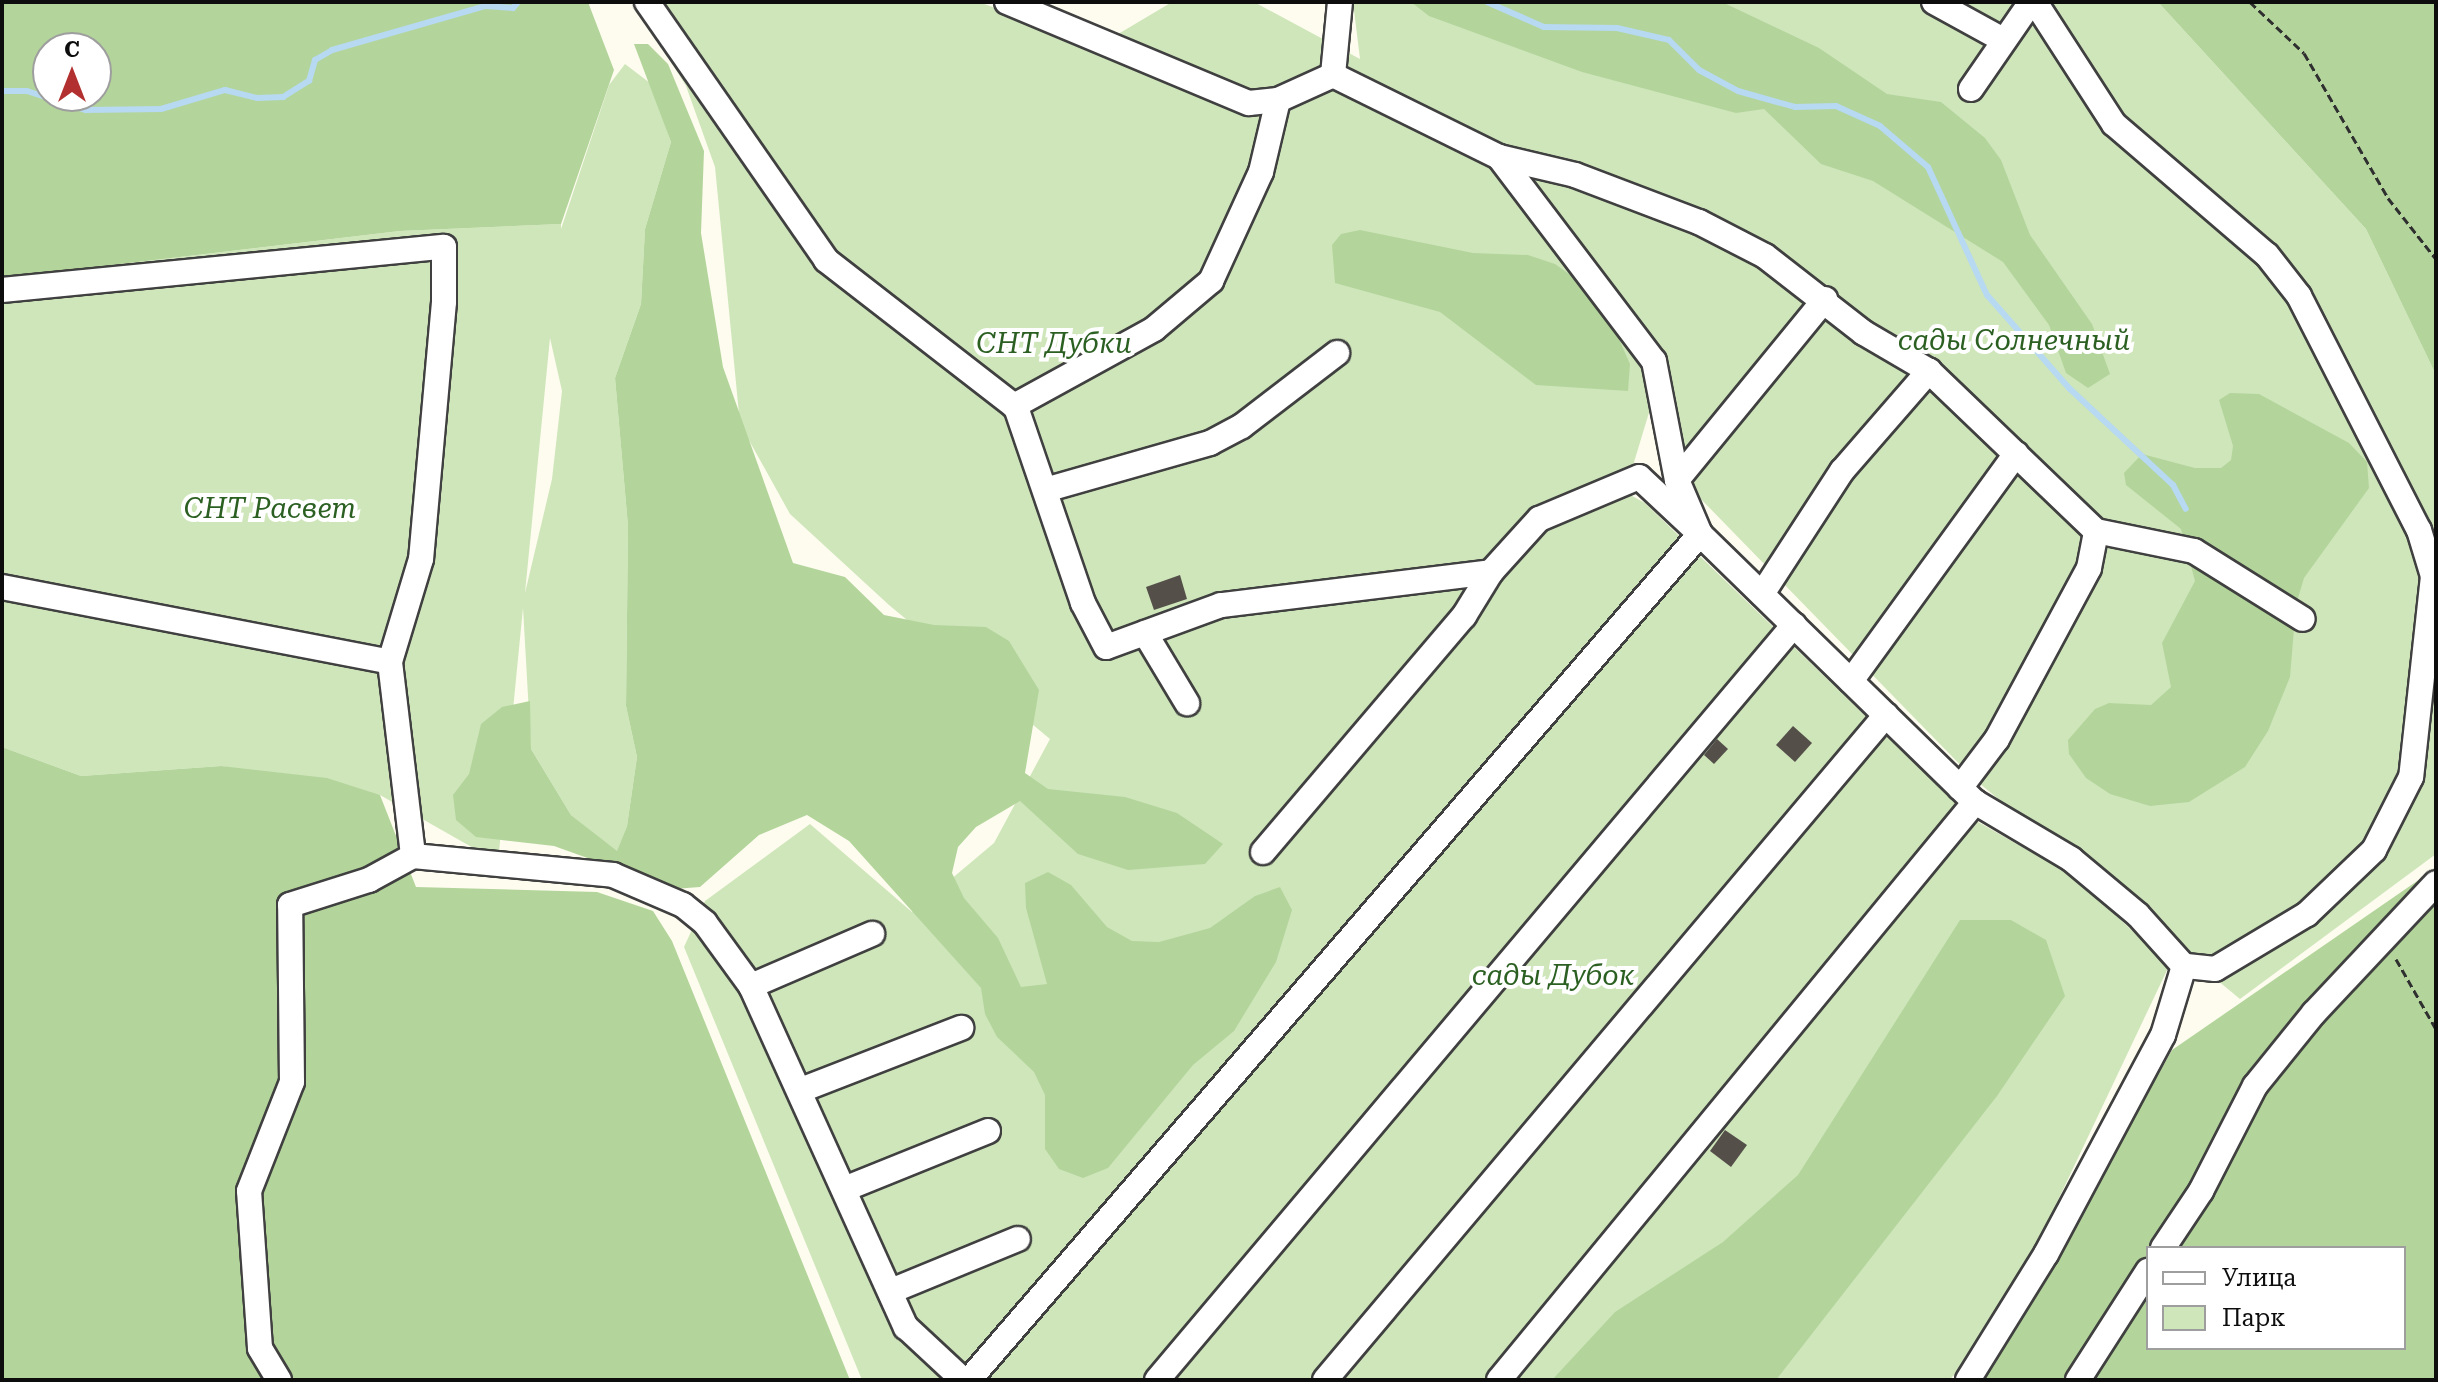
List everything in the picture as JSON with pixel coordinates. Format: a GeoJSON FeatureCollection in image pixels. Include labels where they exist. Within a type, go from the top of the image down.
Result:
{"type":"FeatureCollection","features":[{"type":"Feature","properties":{"kind":"street"},"geometry":{"type":"LineString","coordinates":[[647,2],[826,260],[1015,404],[1083,603],[1106,647],[1221,605],[1491,572]]}},
{"type":"Feature","properties":{"kind":"street"},"geometry":{"type":"LineString","coordinates":[[1007,2],[1249,103],[1278,100],[1333,75]]}},
{"type":"Feature","properties":{"kind":"street"},"geometry":{"type":"LineString","coordinates":[[1333,75],[1340,2]]}},
{"type":"Feature","properties":{"kind":"street"},"geometry":{"type":"LineString","coordinates":[[1934,2],[2003,40]]}},
{"type":"Feature","properties":{"kind":"street"},"geometry":{"type":"LineString","coordinates":[[1263,852],[1464,616],[1491,572],[1539,519],[1639,477],[1968,795],[2071,859],[2138,915],[2184,966],[2215,969],[2307,914],[2374,850],[2411,777],[2433,576],[2419,530],[2299,296],[2267,255],[2114,124],[2033,2],[1971,89]]}},
{"type":"Feature","properties":{"kind":"street"},"geometry":{"type":"LineString","coordinates":[[1333,75],[1499,157],[1575,175],[1699,222],[1765,256],[1825,299],[1864,333],[1929,371],[2096,531],[2194,551],[2303,619]]}},
{"type":"Feature","properties":{"kind":"street"},"geometry":{"type":"LineString","coordinates":[[1015,404],[1154,329],[1211,281],[1261,172],[1278,100]]}},
{"type":"Feature","properties":{"kind":"street"},"geometry":{"type":"LineString","coordinates":[[1499,157],[1654,361],[1677,480],[1700,534]]}},
{"type":"Feature","properties":{"kind":"street"},"geometry":{"type":"LineString","coordinates":[[2,290],[444,247],[444,302],[421,559],[390,662],[413,856]]}},
{"type":"Feature","properties":{"kind":"street"},"geometry":{"type":"LineString","coordinates":[[1677,480],[1825,299]]}},
{"type":"Feature","properties":{"kind":"street"},"geometry":{"type":"LineString","coordinates":[[1045,490],[1210,443],[1242,426],[1337,353]]}},
{"type":"Feature","properties":{"kind":"street"},"geometry":{"type":"LineString","coordinates":[[1762,594],[1842,471],[1929,371]]}},
{"type":"Feature","properties":{"kind":"street"},"geometry":{"type":"LineString","coordinates":[[1851,681],[2016,454]]}},
{"type":"Feature","properties":{"kind":"street"},"geometry":{"type":"LineString","coordinates":[[1499,1380],[1968,795],[2089,568],[2096,531]]}},
{"type":"Feature","properties":{"kind":"street"},"geometry":{"type":"LineString","coordinates":[[969,1380],[1700,534]]}},
{"type":"Feature","properties":{"kind":"street"},"geometry":{"type":"LineString","coordinates":[[2,587],[390,662]]}},
{"type":"Feature","properties":{"kind":"street"},"geometry":{"type":"LineString","coordinates":[[1157,1380],[1794,625]]}},
{"type":"Feature","properties":{"kind":"street"},"geometry":{"type":"LineString","coordinates":[[1145,633],[1187,703]]}},
{"type":"Feature","properties":{"kind":"street"},"geometry":{"type":"LineString","coordinates":[[1325,1380],[1886,715]]}},
{"type":"Feature","properties":{"kind":"street"},"geometry":{"type":"LineString","coordinates":[[279,1380],[260,1348],[249,1191],[292,1082],[290,905],[369,880],[413,856],[613,875],[683,905],[705,923],[751,986],[847,1188],[906,1327],[963,1380]]}},
{"type":"Feature","properties":{"kind":"street"},"geometry":{"type":"LineString","coordinates":[[2164,1246],[2201,1191],[2255,1086],[2436,883]]}},
{"type":"Feature","properties":{"kind":"street"},"geometry":{"type":"LineString","coordinates":[[751,986],[872,934]]}},
{"type":"Feature","properties":{"kind":"street"},"geometry":{"type":"LineString","coordinates":[[1968,1380],[2046,1254],[2163,1035],[2184,966]]}},
{"type":"Feature","properties":{"kind":"street"},"geometry":{"type":"LineString","coordinates":[[801,1090],[961,1028]]}},
{"type":"Feature","properties":{"kind":"street"},"geometry":{"type":"LineString","coordinates":[[847,1188],[988,1131]]}},
{"type":"Feature","properties":{"kind":"street"},"geometry":{"type":"LineString","coordinates":[[891,1291],[1018,1239]]}},
{"type":"Feature","properties":{"kind":"street"},"geometry":{"type":"LineString","coordinates":[[2078,1380],[2146,1274]]}},
{"type":"Feature","properties":{"kind":"path"},"geometry":{"type":"LineString","coordinates":[[2250,2],[2304,53],[2388,198],[2436,259]]}},
{"type":"Feature","properties":{"kind":"path"},"geometry":{"type":"LineString","coordinates":[[2384,938],[2436,1029]]}},
{"type":"Feature","properties":{"kind":"green space"},"geometry":{"type":"Polygon","coordinates":[[[2,2],[588,2],[614,70],[561,224],[400,231],[2,278],[2,2]]]}},
{"type":"Feature","properties":{"kind":"green space"},"geometry":{"type":"Polygon","coordinates":[[[634,2],[979,2],[1098,46],[1172,2],[1254,2],[1360,59],[1353,2],[2158,2],[2366,229],[2436,375],[2436,854],[2240,999],[1973,778],[1695,493],[1664,363],[1625,492],[1645,503],[1971,818],[2077,878],[2169,966],[2031,1257],[1958,1371],[1949,1380],[862,1380],[684,947],[705,901],[810,824],[912,912],[994,843],[1050,739],[889,605],[790,514],[740,424],[715,167],[686,86],[634,2]]]}},
{"type":"Feature","properties":{"kind":"green space"},"geometry":{"type":"Polygon","coordinates":[[[1411,2],[1722,2],[1819,48],[1887,94],[1941,102],[1985,138],[2001,160],[2030,235],[2092,324],[2110,374],[2088,388],[2066,373],[2049,325],[2003,262],[1873,181],[1821,164],[1764,109],[1736,113],[1582,72],[1429,16],[1411,2]]]}},
{"type":"Feature","properties":{"kind":"green space"},"geometry":{"type":"Polygon","coordinates":[[[2158,2],[2436,2],[2436,375],[2366,229],[2158,2]]]}},
{"type":"Feature","properties":{"kind":"green space"},"geometry":{"type":"Polygon","coordinates":[[[634,44],[648,44],[668,64],[704,151],[701,233],[723,367],[793,563],[845,577],[884,615],[934,625],[986,627],[1009,641],[1039,690],[1025,773],[1048,789],[1125,797],[1177,813],[1223,844],[1205,864],[1128,870],[1078,854],[1020,801],[976,827],[958,847],[952,873],[964,898],[998,938],[1021,987],[1047,984],[1026,908],[1025,883],[1048,872],[1071,885],[1107,927],[1132,941],[1159,942],[1210,928],[1255,896],[1280,887],[1292,910],[1276,962],[1234,1031],[1193,1065],[1108,1168],[1083,1178],[1059,1169],[1045,1149],[1045,1095],[1034,1072],[997,1037],[985,1014],[981,988],[849,841],[807,815],[759,835],[700,887],[674,889],[554,846],[476,837],[456,820],[453,795],[469,774],[481,724],[502,707],[530,701],[531,749],[571,815],[617,851],[627,826],[637,757],[626,706],[628,526],[615,378],[641,304],[645,229],[671,142],[634,44]]]}},
{"type":"Feature","properties":{"kind":"green space","name":"СНТ Расвет"},"geometry":{"type":"Polygon","coordinates":[[[625,64],[650,83],[671,142],[645,229],[641,304],[615,378],[628,526],[626,706],[637,757],[627,826],[617,852],[571,815],[531,749],[523,608],[498,862],[380,795],[221,766],[81,776],[2,747],[2,278],[400,231],[561,224],[561,229],[609,85],[625,64]],[[550,338],[525,593],[552,479],[562,391],[550,338]]]}},
{"type":"Feature","properties":{"kind":"green space"},"geometry":{"type":"Polygon","coordinates":[[[1360,230],[1473,253],[1528,255],[1555,264],[1579,281],[1607,312],[1630,364],[1628,391],[1536,385],[1440,312],[1335,283],[1332,245],[1341,234],[1360,230]]]}},
{"type":"Feature","properties":{"kind":"green space"},"geometry":{"type":"Polygon","coordinates":[[[2230,393],[2259,394],[2349,443],[2367,462],[2369,488],[2304,578],[2296,605],[2290,677],[2268,731],[2245,767],[2189,802],[2150,806],[2110,794],[2086,778],[2069,754],[2068,740],[2095,709],[2109,703],[2151,705],[2171,687],[2162,643],[2195,581],[2181,529],[2126,485],[2124,473],[2142,454],[2195,468],[2221,468],[2231,460],[2233,446],[2219,400],[2230,393]]]}},
{"type":"Feature","properties":{"kind":"green space"},"geometry":{"type":"Polygon","coordinates":[[[2,747],[81,776],[221,766],[327,778],[380,795],[416,887],[597,892],[653,911],[672,941],[850,1380],[2,1380],[2,747]]]}},
{"type":"Feature","properties":{"kind":"green space"},"geometry":{"type":"Polygon","coordinates":[[[2436,868],[2436,1380],[1979,1380],[1993,1367],[2172,1050],[2436,868]]]}},
{"type":"Feature","properties":{"kind":"green space"},"geometry":{"type":"Polygon","coordinates":[[[1960,920],[2011,920],[2046,940],[2065,996],[1997,1096],[1776,1380],[1552,1380],[1615,1312],[1723,1242],[1798,1175],[1960,920]]]}},
{"type":"Feature","properties":{"kind":"building"},"geometry":{"type":"Polygon","coordinates":[[[1180,575],[1187,599],[1154,610],[1146,587],[1180,575]]]}},
{"type":"Feature","properties":{"kind":"building"},"geometry":{"type":"Polygon","coordinates":[[[1793,726],[1812,743],[1795,762],[1776,745],[1793,726]]]}},
{"type":"Feature","properties":{"kind":"building"},"geometry":{"type":"Polygon","coordinates":[[[1717,739],[1728,749],[1714,764],[1704,755],[1717,739]]]}},
{"type":"Feature","properties":{"kind":"building"},"geometry":{"type":"Polygon","coordinates":[[[1725,1130],[1747,1145],[1731,1167],[1710,1151],[1725,1130]]]}},
{"type":"Feature","properties":{"kind":"waterway"},"geometry":{"type":"LineString","coordinates":[[2,91],[27,91],[86,110],[161,109],[225,90],[257,98],[283,97],[309,81],[315,60],[332,50],[485,6],[513,8],[518,2]]}},
{"type":"Feature","properties":{"kind":"waterway"},"geometry":{"type":"LineString","coordinates":[[1487,2],[1544,27],[1617,28],[1669,40],[1699,70],[1738,91],[1795,107],[1836,106],[1880,126],[1928,167],[1987,295],[2070,389],[2173,485],[2186,509]]}},
{"type":"Feature","properties":{"kind":"park label","name":"сады Солнечный"},"geometry":{"type":"Point","coordinates":[2014,341]}},
{"type":"Feature","properties":{"kind":"park label","name":"СНТ Дубки"},"geometry":{"type":"Point","coordinates":[1054,344]}},
{"type":"Feature","properties":{"kind":"park label","name":"сады Дубок"},"geometry":{"type":"Point","coordinates":[1553,976]}}]}
